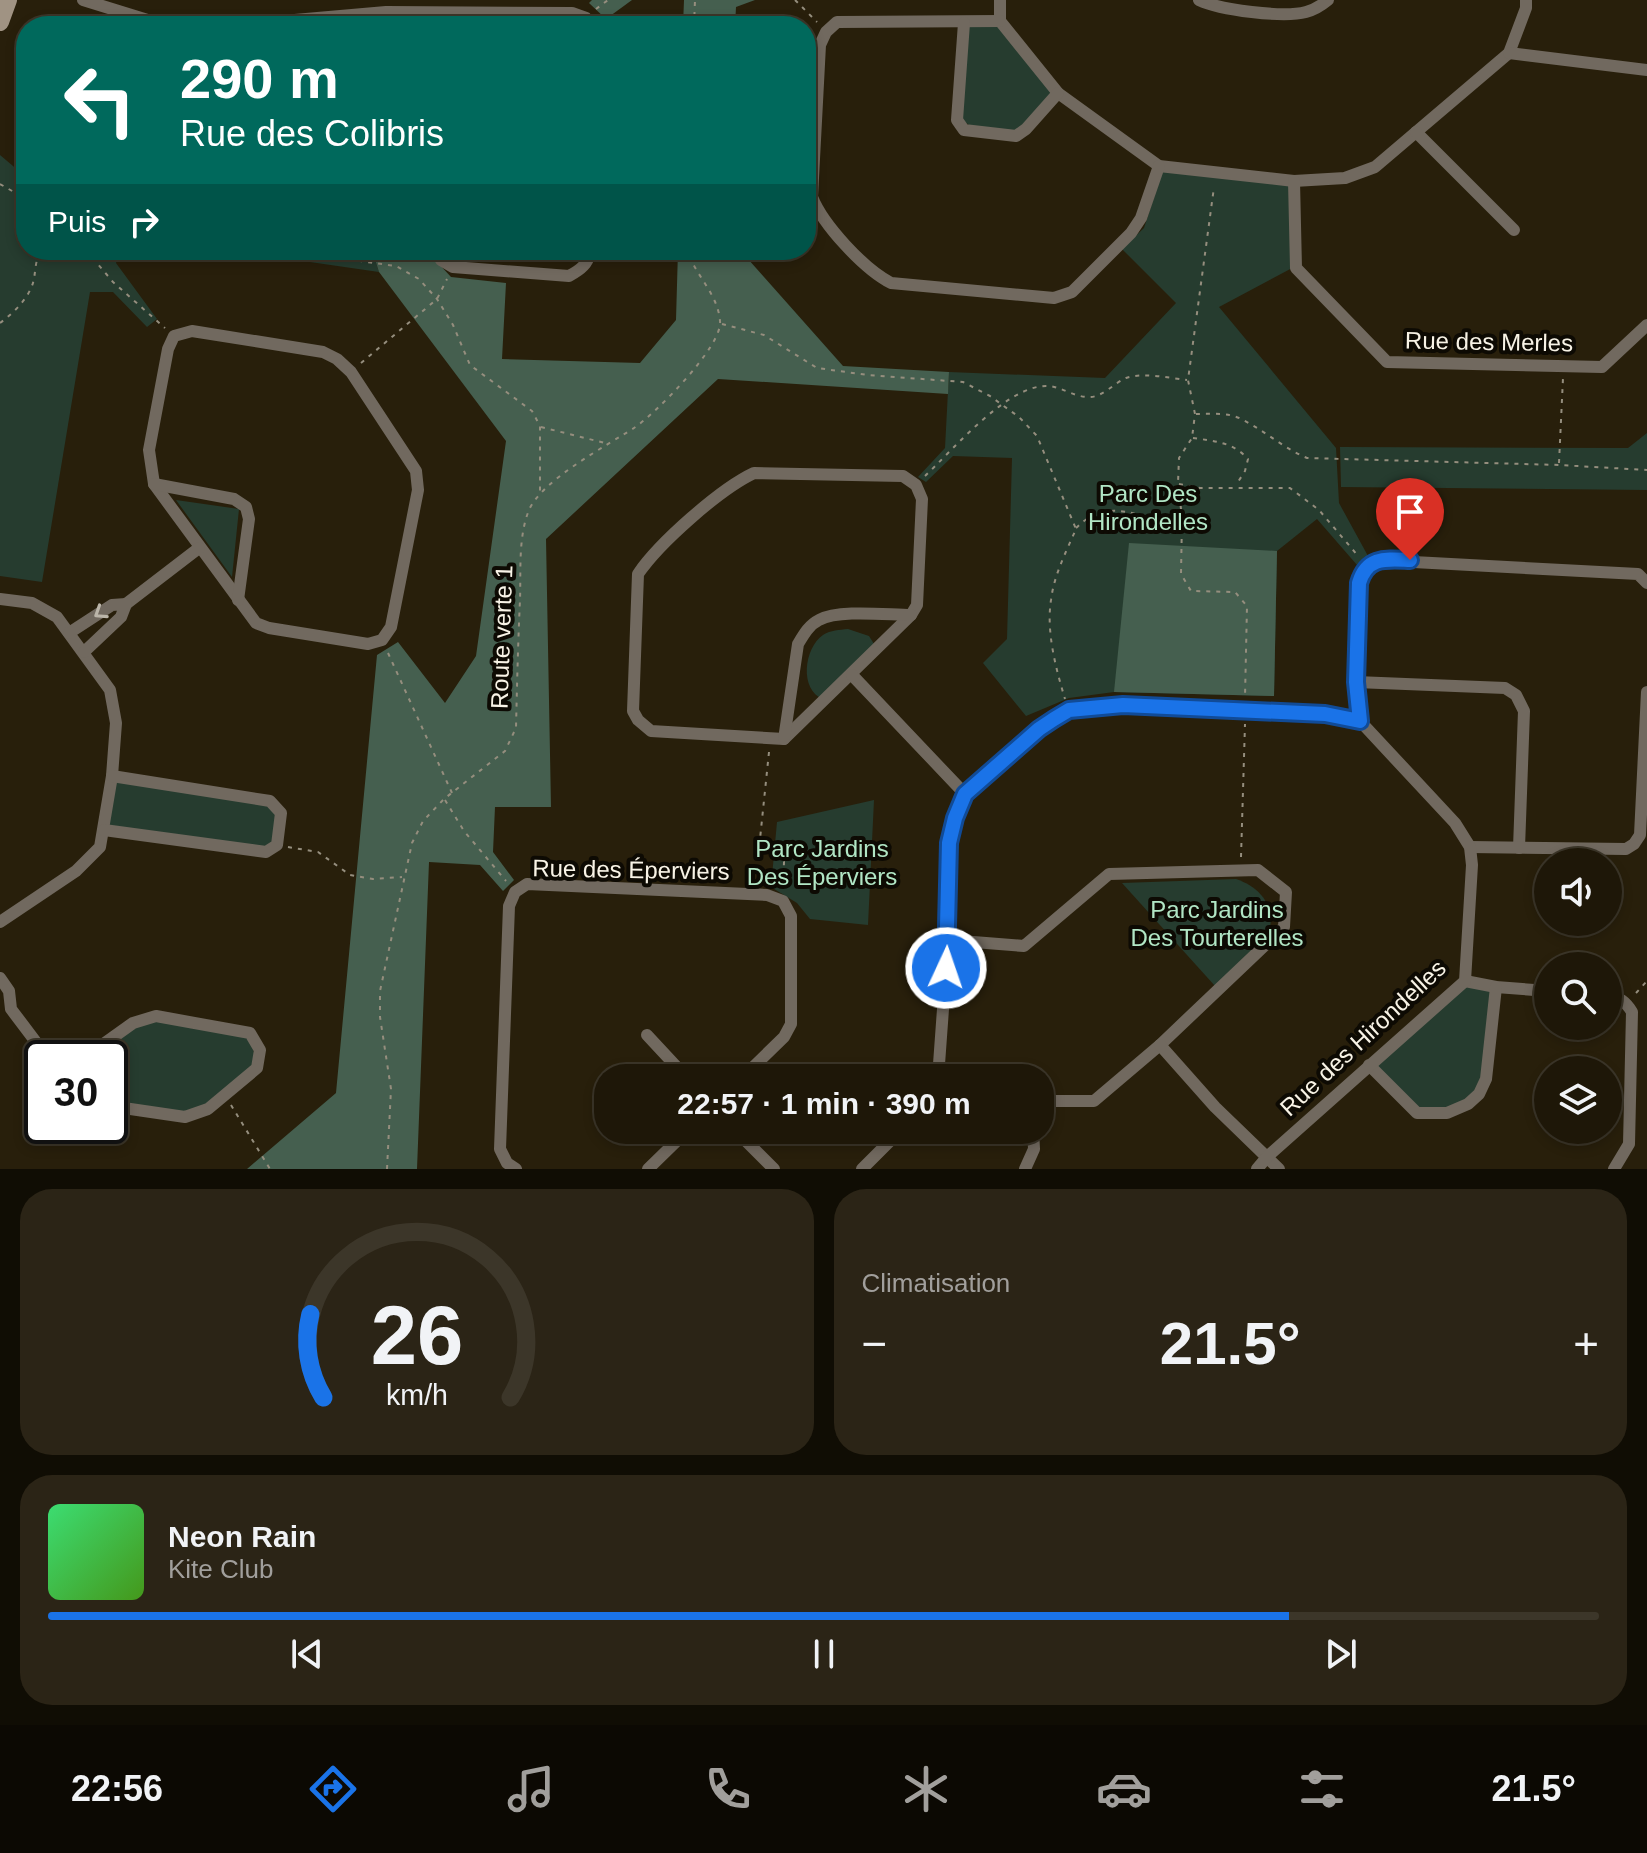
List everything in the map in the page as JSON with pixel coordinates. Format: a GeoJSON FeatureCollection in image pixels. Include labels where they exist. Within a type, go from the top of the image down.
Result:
{"type":"FeatureCollection","features":[{"type":"Feature","properties":{"kind":"street"},"geometry":{"type":"LineString","coordinates":[[0,22],[8,0]]}},
{"type":"Feature","properties":{"kind":"street"},"geometry":{"type":"LineString","coordinates":[[83,0],[135,16]]}},
{"type":"Feature","properties":{"kind":"street"},"geometry":{"type":"LineString","coordinates":[[1000,0],[1000,21],[1058,93],[1159,166],[1294,181],[1345,178],[1375,167],[1509,53],[1526,8],[1526,0]]}},
{"type":"Feature","properties":{"kind":"street"},"geometry":{"type":"LineString","coordinates":[[1199,0],[1227,9],[1293,14],[1309,12],[1328,0]]}},
{"type":"Feature","properties":{"kind":"street"},"geometry":{"type":"LineString","coordinates":[[306,16],[386,6],[443,12],[572,13],[580,16]]}},
{"type":"Feature","properties":{"kind":"street"},"geometry":{"type":"LineString","coordinates":[[443,12],[443,16]]}},
{"type":"Feature","properties":{"kind":"street"},"geometry":{"type":"LineString","coordinates":[[816,121],[820,45],[826,32],[837,22],[1000,21]]}},
{"type":"Feature","properties":{"kind":"street"},"geometry":{"type":"LineString","coordinates":[[964,23],[957,120],[964,130],[1016,136],[1058,93]]}},
{"type":"Feature","properties":{"kind":"street"},"geometry":{"type":"LineString","coordinates":[[1509,53],[1647,70]]}},
{"type":"Feature","properties":{"kind":"street"},"geometry":{"type":"LineString","coordinates":[[1416,132],[1514,230]]}},
{"type":"Feature","properties":{"kind":"street"},"geometry":{"type":"LineString","coordinates":[[816,207],[819,214],[877,275],[891,283],[1054,298],[1072,292],[1131,233],[1141,218],[1159,166]]}},
{"type":"Feature","properties":{"kind":"street","name":"Rue des Merles"},"geometry":{"type":"LineString","coordinates":[[1294,181],[1296,268],[1387,362],[1602,367],[1647,325]]}},
{"type":"Feature","properties":{"kind":"street"},"geometry":{"type":"LineString","coordinates":[[441,260],[453,267],[569,276],[580,270],[588,260]]}},
{"type":"Feature","properties":{"kind":"street"},"geometry":{"type":"LineString","coordinates":[[192,331],[323,352],[337,359],[351,372],[416,471],[418,490],[391,627],[382,640],[368,644],[269,628],[256,623],[154,484],[149,450],[168,349],[174,336],[192,331]]}},
{"type":"Feature","properties":{"kind":"street"},"geometry":{"type":"LineString","coordinates":[[754,473],[903,476],[916,485],[922,499],[917,605],[911,615],[852,675],[777,739],[651,731],[638,720],[633,711],[638,574],[650,556],[734,482],[754,473]]}},
{"type":"Feature","properties":{"kind":"street"},"geometry":{"type":"LineString","coordinates":[[154,484],[234,499],[246,507],[249,519],[238,600]]}},
{"type":"Feature","properties":{"kind":"street"},"geometry":{"type":"LineString","coordinates":[[84,652],[121,617],[126,604],[199,548]]}},
{"type":"Feature","properties":{"kind":"street"},"geometry":{"type":"LineString","coordinates":[[1360,721],[1356,682],[1359,583],[1366,566],[1381,559],[1607,572],[1638,574],[1647,583]]}},
{"type":"Feature","properties":{"kind":"street"},"geometry":{"type":"LineString","coordinates":[[0,599],[32,603],[57,617],[110,690],[116,723],[112,776],[100,847],[91,859],[0,922]]}},
{"type":"Feature","properties":{"kind":"street"},"geometry":{"type":"LineString","coordinates":[[69,633],[112,605],[126,604]]}},
{"type":"Feature","properties":{"kind":"street"},"geometry":{"type":"LineString","coordinates":[[777,739],[798,644],[805,631],[829,615],[911,615]]}},
{"type":"Feature","properties":{"kind":"street"},"geometry":{"type":"LineString","coordinates":[[852,675],[965,794]]}},
{"type":"Feature","properties":{"kind":"street"},"geometry":{"type":"LineString","coordinates":[[1356,682],[1505,688],[1516,695],[1524,711],[1519,848]]}},
{"type":"Feature","properties":{"kind":"street"},"geometry":{"type":"LineString","coordinates":[[939,1064],[948,940],[949,843],[955,818],[965,794],[1039,729],[1069,710],[1123,705],[1325,714],[1360,721],[1455,823],[1470,847],[1626,849],[1640,835],[1647,692]]}},
{"type":"Feature","properties":{"kind":"street"},"geometry":{"type":"LineString","coordinates":[[104,830],[266,852],[277,845],[281,813],[270,801],[112,776]]}},
{"type":"Feature","properties":{"kind":"street","name":"Rue des Hirondelles"},"geometry":{"type":"LineString","coordinates":[[1257,1169],[1465,981],[1472,865],[1470,847]]}},
{"type":"Feature","properties":{"kind":"street"},"geometry":{"type":"LineString","coordinates":[[948,940],[1024,946],[1109,874],[1258,870],[1286,892],[1284,927],[1160,1045],[1094,1101],[1054,1101]]}},
{"type":"Feature","properties":{"kind":"street","name":"Rue des Éperviers"},"geometry":{"type":"LineString","coordinates":[[516,1169],[507,1163],[500,1149],[509,906],[515,892],[527,884],[767,895],[783,901]]}},
{"type":"Feature","properties":{"kind":"street"},"geometry":{"type":"LineString","coordinates":[[756,1064],[784,1037],[791,1024],[791,916],[783,901]]}},
{"type":"Feature","properties":{"kind":"street"},"geometry":{"type":"LineString","coordinates":[[0,978],[9,991],[6,1008],[33,1040]]}},
{"type":"Feature","properties":{"kind":"street"},"geometry":{"type":"LineString","coordinates":[[1465,981],[1534,990]]}},
{"type":"Feature","properties":{"kind":"street"},"geometry":{"type":"LineString","coordinates":[[1369,1065],[1417,1113],[1447,1113],[1468,1104],[1479,1094],[1486,1079],[1496,987]]}},
{"type":"Feature","properties":{"kind":"street"},"geometry":{"type":"LineString","coordinates":[[1614,1169],[1629,1144],[1632,1012],[1622,1000]]}},
{"type":"Feature","properties":{"kind":"street"},"geometry":{"type":"LineString","coordinates":[[109,1040],[133,1023],[156,1016],[250,1033],[260,1050],[257,1068],[208,1109],[185,1117],[128,1109]]}},
{"type":"Feature","properties":{"kind":"street"},"geometry":{"type":"LineString","coordinates":[[647,1035],[674,1064]]}},
{"type":"Feature","properties":{"kind":"street"},"geometry":{"type":"LineString","coordinates":[[1160,1045],[1215,1107],[1279,1169]]}},
{"type":"Feature","properties":{"kind":"street"},"geometry":{"type":"LineString","coordinates":[[648,1169],[674,1144]]}},
{"type":"Feature","properties":{"kind":"street"},"geometry":{"type":"LineString","coordinates":[[747,1144],[764,1164],[774,1169]]}},
{"type":"Feature","properties":{"kind":"street"},"geometry":{"type":"LineString","coordinates":[[862,1169],[887,1144]]}},
{"type":"Feature","properties":{"kind":"street"},"geometry":{"type":"LineString","coordinates":[[1025,1169],[1034,1144]]}},
{"type":"Feature","properties":{"kind":"path"},"geometry":{"type":"LineString","coordinates":[[795,0],[810,16]]}},
{"type":"Feature","properties":{"kind":"path"},"geometry":{"type":"LineString","coordinates":[[816,22],[826,32]]}},
{"type":"Feature","properties":{"kind":"path"},"geometry":{"type":"LineString","coordinates":[[1216,172],[1188,380],[1195,414],[1192,438],[1179,458],[1181,574],[1191,591],[1235,592],[1247,606],[1240,871]]}},
{"type":"Feature","properties":{"kind":"path"},"geometry":{"type":"LineString","coordinates":[[0,323],[12,314],[32,287],[36,260]]}},
{"type":"Feature","properties":{"kind":"path"},"geometry":{"type":"LineString","coordinates":[[94,260],[113,282],[174,336]]}},
{"type":"Feature","properties":{"kind":"path"},"geometry":{"type":"LineString","coordinates":[[352,260],[396,266],[419,279],[437,299],[453,325],[470,365],[532,411],[540,426],[540,492]]}},
{"type":"Feature","properties":{"kind":"path"},"geometry":{"type":"LineString","coordinates":[[540,492],[607,443],[637,426],[690,374],[716,341],[721,323],[715,300],[690,260]]}},
{"type":"Feature","properties":{"kind":"path"},"geometry":{"type":"LineString","coordinates":[[351,372],[437,299],[453,267]]}},
{"type":"Feature","properties":{"kind":"path"},"geometry":{"type":"LineString","coordinates":[[721,323],[764,335],[817,368],[963,382],[1002,404],[1037,436],[1076,529]]}},
{"type":"Feature","properties":{"kind":"path"},"geometry":{"type":"LineString","coordinates":[[1559,465],[1564,366]]}},
{"type":"Feature","properties":{"kind":"path"},"geometry":{"type":"LineString","coordinates":[[916,485],[1002,404],[1031,389],[1048,386],[1088,397],[1137,375],[1188,380]]}},
{"type":"Feature","properties":{"kind":"path"},"geometry":{"type":"LineString","coordinates":[[1195,414],[1223,414],[1239,418],[1290,451],[1307,458],[1647,470]]}},
{"type":"Feature","properties":{"kind":"path"},"geometry":{"type":"LineString","coordinates":[[540,426],[607,443]]}},
{"type":"Feature","properties":{"kind":"path"},"geometry":{"type":"LineString","coordinates":[[1192,438],[1226,443],[1242,452],[1248,459],[1245,471],[1235,486]]}},
{"type":"Feature","properties":{"kind":"path"},"geometry":{"type":"LineString","coordinates":[[1178,483],[1200,488],[1290,488],[1319,510],[1366,566]]}},
{"type":"Feature","properties":{"kind":"path","name":"Route verte 1"},"geometry":{"type":"LineString","coordinates":[[387,1169],[391,1089],[380,1017],[380,991],[403,877],[412,843],[423,821],[444,799],[505,751],[516,728],[521,545],[529,510],[540,492]]}},
{"type":"Feature","properties":{"kind":"path"},"geometry":{"type":"LineString","coordinates":[[1069,710],[1056,671],[1050,602],[1058,570],[1076,529],[1089,516],[1106,511],[1130,512],[1168,520],[1182,518]]}},
{"type":"Feature","properties":{"kind":"path"},"geometry":{"type":"LineString","coordinates":[[382,640],[453,794]]}},
{"type":"Feature","properties":{"kind":"path"},"geometry":{"type":"LineString","coordinates":[[777,739],[760,839],[784,862],[783,901]]}},
{"type":"Feature","properties":{"kind":"path"},"geometry":{"type":"LineString","coordinates":[[444,799],[464,831],[515,892]]}},
{"type":"Feature","properties":{"kind":"path"},"geometry":{"type":"LineString","coordinates":[[277,845],[318,852],[350,875],[373,879],[403,877]]}},
{"type":"Feature","properties":{"kind":"path"},"geometry":{"type":"LineString","coordinates":[[1627,1003],[1647,981]]}},
{"type":"Feature","properties":{"kind":"path"},"geometry":{"type":"LineString","coordinates":[[225,1095],[270,1169]]}},
{"type":"Feature","properties":{"kind":"green space"},"geometry":{"type":"Polygon","coordinates":[[[592,0],[632,0],[610,16],[603,16],[589,3],[592,0]]]}},
{"type":"Feature","properties":{"kind":"green space"},"geometry":{"type":"Polygon","coordinates":[[[684,0],[755,0],[736,7],[736,16],[683,16],[684,0]]]}},
{"type":"Feature","properties":{"kind":"green space"},"geometry":{"type":"Polygon","coordinates":[[[999,24],[1054,93],[1015,133],[977,130],[960,119],[967,27],[999,24]]]}},
{"type":"Feature","properties":{"kind":"green space"},"geometry":{"type":"Polygon","coordinates":[[[0,155],[16,169],[16,260],[117,260],[116,263],[157,319],[147,327],[113,292],[90,292],[42,582],[0,576],[0,155]]]}},
{"type":"Feature","properties":{"kind":"green space","name":"Parc Des Hirondelles"},"geometry":{"type":"Polygon","coordinates":[[[1163,170],[1291,184],[1294,267],[1219,307],[1336,448],[1339,503],[1368,556],[1357,565],[1317,519],[1277,551],[1274,696],[1114,692],[1069,698],[1026,716],[983,663],[1007,639],[1012,458],[953,456],[926,482],[918,477],[945,448],[949,372],[1105,378],[1176,303],[1122,249],[1144,228],[1163,170]]]}},
{"type":"Feature","properties":{"kind":"green space"},"geometry":{"type":"Polygon","coordinates":[[[296,260],[375,260],[379,272],[296,260]]]}},
{"type":"Feature","properties":{"kind":"green space"},"geometry":{"type":"Polygon","coordinates":[[[375,260],[435,260],[451,277],[506,283],[502,359],[640,363],[676,320],[678,260],[749,260],[843,366],[949,372],[948,394],[718,379],[546,539],[551,807],[495,807],[493,852],[514,880],[503,891],[480,865],[429,862],[417,1169],[247,1169],[336,1093],[377,655],[398,642],[445,703],[476,656],[506,441],[379,272],[375,260]]]}},
{"type":"Feature","properties":{"kind":"green space"},"geometry":{"type":"Polygon","coordinates":[[[1647,433],[1647,490],[1341,487],[1340,447],[1628,448],[1647,433]]]}},
{"type":"Feature","properties":{"kind":"green space"},"geometry":{"type":"Polygon","coordinates":[[[176,500],[239,509],[232,577],[176,500]]]}},
{"type":"Feature","properties":{"kind":"green space"},"geometry":{"type":"Polygon","coordinates":[[[1129,543],[1277,551],[1274,696],[1114,692],[1129,543]]]}},
{"type":"Feature","properties":{"kind":"green space"},"geometry":{"type":"Polygon","coordinates":[[[848,629],[869,636],[874,644],[823,699],[810,687],[808,659],[823,635],[848,629]]]}},
{"type":"Feature","properties":{"kind":"green space"},"geometry":{"type":"Polygon","coordinates":[[[112,776],[270,801],[281,813],[277,845],[266,852],[104,830],[112,776]]]}},
{"type":"Feature","properties":{"kind":"green space","name":"Parc Jardins Des Éperviers"},"geometry":{"type":"Polygon","coordinates":[[[874,800],[868,925],[810,919],[797,903],[771,887],[777,822],[874,800]]]}},
{"type":"Feature","properties":{"kind":"green space","name":"Parc Jardins Des Tourterelles"},"geometry":{"type":"Polygon","coordinates":[[[1236,879],[1259,892],[1268,906],[1271,923],[1269,933],[1215,986],[1122,883],[1236,879]]]}},
{"type":"Feature","properties":{"kind":"green space"},"geometry":{"type":"Polygon","coordinates":[[[1465,981],[1496,987],[1486,1079],[1468,1104],[1417,1113],[1369,1065],[1465,981]]]}},
{"type":"Feature","properties":{"kind":"green space"},"geometry":{"type":"Polygon","coordinates":[[[156,1016],[250,1033],[257,1068],[208,1109],[185,1117],[128,1109],[128,1040],[115,1040],[156,1016]]]}},
{"type":"Feature","properties":{"kind":"route"},"geometry":{"type":"LineString","coordinates":[[946,968],[949,843],[965,794],[1039,729],[1069,710],[1123,705],[1325,714],[1360,721],[1356,682],[1359,583],[1366,566],[1376,560],[1410,560]]}}]}
